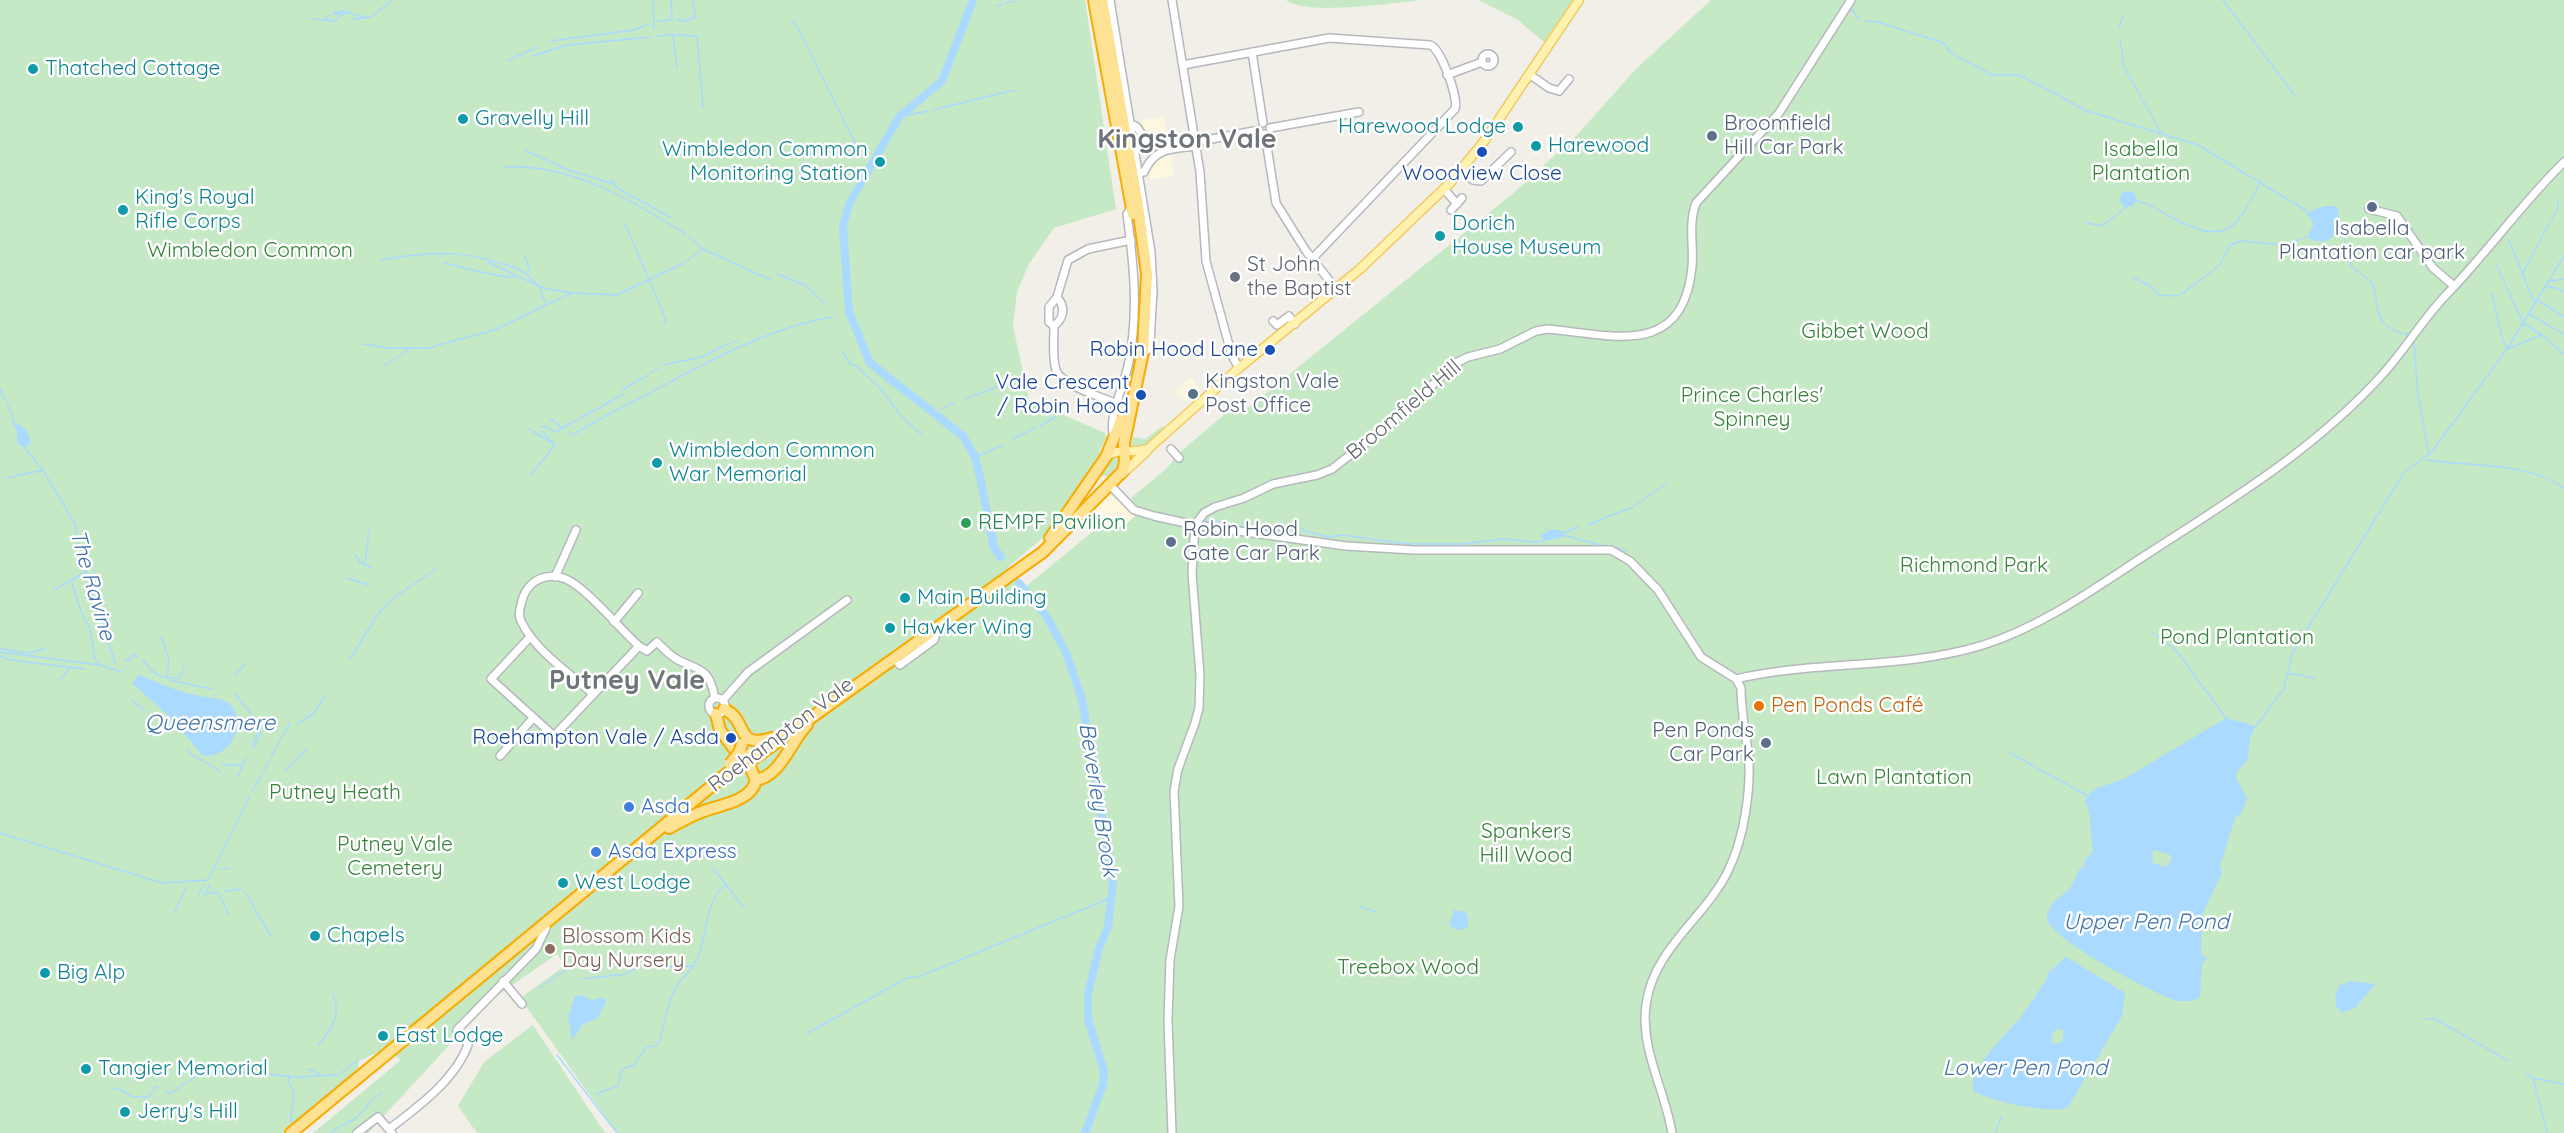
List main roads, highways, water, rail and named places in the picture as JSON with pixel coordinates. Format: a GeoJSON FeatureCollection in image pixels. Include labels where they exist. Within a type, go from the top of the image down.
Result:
{"type":"FeatureCollection","features":[{"type":"Feature","properties":{"kind":"highway"},"geometry":{"type":"LineString","coordinates":[[1041,550],[1061,524],[1115,440],[1132,378],[1140,322],[1140,268],[1132,207],[1094,0]]}},
{"type":"Feature","properties":{"kind":"highway"},"geometry":{"type":"LineString","coordinates":[[1041,550],[1122,474],[1125,464],[1124,452],[1146,350],[1147,294],[1143,238],[1102,0]]}},
{"type":"Feature","properties":{"kind":"highway","name":"Roehampton Vale"},"geometry":{"type":"LineString","coordinates":[[533,940],[727,773],[751,761],[843,693],[938,628],[1041,550]]}},
{"type":"Feature","properties":{"kind":"highway","name":"Roehampton Vale"},"geometry":{"type":"LineString","coordinates":[[751,761],[772,738],[1041,550]]}},
{"type":"Feature","properties":{"kind":"highway"},"geometry":{"type":"LineString","coordinates":[[669,828],[700,812],[731,803],[751,789],[756,780],[771,775],[800,731],[843,693]]}},
{"type":"Feature","properties":{"kind":"highway"},"geometry":{"type":"LineString","coordinates":[[738,747],[720,730],[719,705],[733,716],[742,732],[754,743],[772,738]]}},
{"type":"Feature","properties":{"kind":"highway"},"geometry":{"type":"LineString","coordinates":[[727,773],[739,753],[738,747],[742,732]]}},
{"type":"Feature","properties":{"kind":"highway"},"geometry":{"type":"LineString","coordinates":[[751,761],[756,780]]}},
{"type":"Feature","properties":{"kind":"highway","name":"Roehampton Vale"},"geometry":{"type":"LineString","coordinates":[[533,940],[669,828],[727,773]]}},
{"type":"Feature","properties":{"kind":"highway"},"geometry":{"type":"LineString","coordinates":[[291,1133],[533,940]]}},
{"type":"Feature","properties":{"kind":"highway"},"geometry":{"type":"LineString","coordinates":[[302,1133],[533,940]]}},
{"type":"Feature","properties":{"kind":"main road"},"geometry":{"type":"LineString","coordinates":[[1106,457],[1113,452],[1137,452],[1166,443],[1239,368],[1336,290],[1444,189],[1461,171],[1579,0]]}},
{"type":"Feature","properties":{"kind":"main road"},"geometry":{"type":"LineString","coordinates":[[1122,474],[1149,448]]}},
{"type":"Feature","properties":{"kind":"water"},"geometry":{"type":"Polygon","coordinates":[[[2125,191],[2131,191],[2136,199],[2134,205],[2125,207],[2120,202],[2120,196],[2125,191]]]}},
{"type":"Feature","properties":{"kind":"water"},"geometry":{"type":"Polygon","coordinates":[[[2325,206],[2337,206],[2337,228],[2334,234],[2325,241],[2310,239],[2309,233],[2314,224],[2306,213],[2325,206]]]}},
{"type":"Feature","properties":{"kind":"water"},"geometry":{"type":"Polygon","coordinates":[[[11,419],[27,431],[31,442],[25,448],[17,443],[17,431],[11,419]]]}},
{"type":"Feature","properties":{"kind":"water"},"geometry":{"type":"Polygon","coordinates":[[[1552,529],[1562,531],[1563,537],[1544,541],[1541,535],[1552,529]]]}},
{"type":"Feature","properties":{"kind":"water","name":"Queensmere"},"geometry":{"type":"Polygon","coordinates":[[[139,675],[180,691],[227,702],[234,709],[237,717],[235,736],[230,744],[223,751],[214,755],[203,756],[171,718],[132,683],[139,675]]]}},
{"type":"Feature","properties":{"kind":"water","name":"Upper Pen Pond"},"geometry":{"type":"Polygon","coordinates":[[[2226,718],[2256,726],[2250,737],[2248,759],[2236,773],[2236,778],[2247,798],[2242,812],[2235,818],[2220,865],[2222,873],[2202,915],[2201,955],[2207,958],[2202,964],[2200,997],[2192,1001],[2177,1001],[2104,964],[2064,938],[2051,926],[2047,917],[2051,907],[2072,885],[2078,872],[2084,866],[2085,860],[2093,851],[2089,812],[2085,800],[2094,789],[2124,779],[2226,718]],[[2155,850],[2152,853],[2153,863],[2167,867],[2172,858],[2170,855],[2155,850]]]}},
{"type":"Feature","properties":{"kind":"water"},"geometry":{"type":"Polygon","coordinates":[[[1454,910],[1465,912],[1468,917],[1468,926],[1462,930],[1454,929],[1449,924],[1454,910]]]}},
{"type":"Feature","properties":{"kind":"water","name":"Lower Pen Pond"},"geometry":{"type":"Polygon","coordinates":[[[2066,957],[2125,993],[2122,1016],[2068,1107],[2049,1109],[2021,1106],[1992,1099],[1973,1091],[1973,1082],[1982,1063],[2024,1013],[2047,979],[2047,974],[2066,957]],[[2058,1028],[2052,1034],[2051,1042],[2056,1044],[2062,1042],[2064,1031],[2058,1028]]]}},
{"type":"Feature","properties":{"kind":"water"},"geometry":{"type":"Polygon","coordinates":[[[2351,981],[2375,984],[2355,1008],[2342,1013],[2335,1001],[2336,994],[2339,986],[2351,981]]]}},
{"type":"Feature","properties":{"kind":"water"},"geometry":{"type":"Polygon","coordinates":[[[581,995],[591,1000],[603,997],[606,1002],[598,1018],[582,1025],[572,1040],[568,1017],[575,996],[581,995]]]}},
{"type":"Feature","properties":{"kind":"waterway"},"geometry":{"type":"LineString","coordinates":[[312,19],[334,21],[347,12],[365,18],[372,16],[393,0]]}},
{"type":"Feature","properties":{"kind":"waterway"},"geometry":{"type":"LineString","coordinates":[[653,0],[654,29]]}},
{"type":"Feature","properties":{"kind":"waterway"},"geometry":{"type":"LineString","coordinates":[[658,21],[672,20],[671,0]]}},
{"type":"Feature","properties":{"kind":"waterway"},"geometry":{"type":"LineString","coordinates":[[677,20],[685,21],[696,17],[692,0]]}},
{"type":"Feature","properties":{"kind":"waterway","name":"Beverley Brook"},"geometry":{"type":"LineString","coordinates":[[973,0],[942,81],[899,117],[849,204],[843,227],[849,312],[870,363],[963,436],[975,457],[994,548],[1001,557]]}},
{"type":"Feature","properties":{"kind":"waterway"},"geometry":{"type":"LineString","coordinates":[[2223,0],[2296,97]]}},
{"type":"Feature","properties":{"kind":"waterway"},"geometry":{"type":"LineString","coordinates":[[1006,3],[1015,1]]}},
{"type":"Feature","properties":{"kind":"waterway"},"geometry":{"type":"LineString","coordinates":[[997,6],[1002,4]]}},
{"type":"Feature","properties":{"kind":"waterway"},"geometry":{"type":"LineString","coordinates":[[1851,8],[1859,19]]}},
{"type":"Feature","properties":{"kind":"waterway"},"geometry":{"type":"LineString","coordinates":[[333,13],[346,11]]}},
{"type":"Feature","properties":{"kind":"waterway"},"geometry":{"type":"LineString","coordinates":[[334,14],[344,14]]}},
{"type":"Feature","properties":{"kind":"waterway"},"geometry":{"type":"LineString","coordinates":[[324,19],[330,15]]}},
{"type":"Feature","properties":{"kind":"waterway"},"geometry":{"type":"LineString","coordinates":[[2119,28],[2123,15]]}},
{"type":"Feature","properties":{"kind":"waterway"},"geometry":{"type":"LineString","coordinates":[[352,19],[365,18]]}},
{"type":"Feature","properties":{"kind":"waterway"},"geometry":{"type":"LineString","coordinates":[[795,20],[793,23],[797,26],[858,149]]}},
{"type":"Feature","properties":{"kind":"waterway"},"geometry":{"type":"LineString","coordinates":[[1865,21],[1878,22],[1944,43],[1950,52],[1992,75],[2020,75],[2087,111],[2198,145],[2307,211]]}},
{"type":"Feature","properties":{"kind":"waterway"},"geometry":{"type":"LineString","coordinates":[[551,41],[633,30],[649,24]]}},
{"type":"Feature","properties":{"kind":"waterway"},"geometry":{"type":"LineString","coordinates":[[658,36],[673,34],[677,68]]}},
{"type":"Feature","properties":{"kind":"waterway"},"geometry":{"type":"LineString","coordinates":[[676,35],[697,36],[703,108]]}},
{"type":"Feature","properties":{"kind":"waterway"},"geometry":{"type":"LineString","coordinates":[[532,56],[568,45],[650,37]]}},
{"type":"Feature","properties":{"kind":"waterway"},"geometry":{"type":"LineString","coordinates":[[2120,39],[2124,67],[2161,132]]}},
{"type":"Feature","properties":{"kind":"waterway"},"geometry":{"type":"LineString","coordinates":[[507,61],[537,47]]}},
{"type":"Feature","properties":{"kind":"waterway"},"geometry":{"type":"LineString","coordinates":[[933,110],[1014,90]]}},
{"type":"Feature","properties":{"kind":"waterway"},"geometry":{"type":"LineString","coordinates":[[899,117],[928,111]]}},
{"type":"Feature","properties":{"kind":"waterway"},"geometry":{"type":"LineString","coordinates":[[525,150],[568,170],[614,184]]}},
{"type":"Feature","properties":{"kind":"waterway"},"geometry":{"type":"LineString","coordinates":[[505,167],[529,167],[577,178],[623,197],[686,234]]}},
{"type":"Feature","properties":{"kind":"waterway"},"geometry":{"type":"LineString","coordinates":[[611,179],[617,188],[670,217]]}},
{"type":"Feature","properties":{"kind":"waterway"},"geometry":{"type":"LineString","coordinates":[[2137,201],[2150,205],[2190,226],[2217,232],[2227,229],[2236,222],[2261,181]]}},
{"type":"Feature","properties":{"kind":"waterway"},"geometry":{"type":"LineString","coordinates":[[2522,275],[2558,207],[2558,201]]}},
{"type":"Feature","properties":{"kind":"waterway"},"geometry":{"type":"LineString","coordinates":[[2087,223],[2102,226],[2127,207]]}},
{"type":"Feature","properties":{"kind":"waterway"},"geometry":{"type":"LineString","coordinates":[[625,223],[666,320],[664,325]]}},
{"type":"Feature","properties":{"kind":"waterway"},"geometry":{"type":"LineString","coordinates":[[2132,277],[2152,287],[2159,295],[2179,296],[2220,265],[2230,245],[2241,241],[2284,245],[2310,236]]}},
{"type":"Feature","properties":{"kind":"waterway"},"geometry":{"type":"LineString","coordinates":[[689,237],[703,249],[771,280]]}},
{"type":"Feature","properties":{"kind":"waterway"},"geometry":{"type":"LineString","coordinates":[[2345,238],[2347,255],[2352,267],[2372,282],[2382,321],[2388,327],[2409,335]]}},
{"type":"Feature","properties":{"kind":"waterway"},"geometry":{"type":"LineString","coordinates":[[2509,241],[2535,304]]}},
{"type":"Feature","properties":{"kind":"waterway"},"geometry":{"type":"LineString","coordinates":[[363,344],[390,348],[428,348],[494,330],[572,293],[617,295],[684,263],[703,249]]}},
{"type":"Feature","properties":{"kind":"waterway"},"geometry":{"type":"LineString","coordinates":[[381,260],[434,253],[466,255],[518,269],[539,286],[571,293]]}},
{"type":"Feature","properties":{"kind":"waterway"},"geometry":{"type":"LineString","coordinates":[[525,256],[530,272]]}},
{"type":"Feature","properties":{"kind":"waterway"},"geometry":{"type":"LineString","coordinates":[[2256,726],[2283,690],[2293,652],[2405,471],[2431,453],[2507,349],[2564,256]]}},
{"type":"Feature","properties":{"kind":"waterway"},"geometry":{"type":"LineString","coordinates":[[488,262],[539,286],[545,303]]}},
{"type":"Feature","properties":{"kind":"waterway"},"geometry":{"type":"LineString","coordinates":[[444,263],[490,274],[516,277]]}},
{"type":"Feature","properties":{"kind":"waterway"},"geometry":{"type":"LineString","coordinates":[[2497,266],[2523,323],[2542,335],[2564,354]]}},
{"type":"Feature","properties":{"kind":"waterway"},"geometry":{"type":"LineString","coordinates":[[777,274],[807,286],[826,305]]}},
{"type":"Feature","properties":{"kind":"waterway"},"geometry":{"type":"LineString","coordinates":[[2551,281],[2564,279]]}},
{"type":"Feature","properties":{"kind":"waterway"},"geometry":{"type":"LineString","coordinates":[[2548,286],[2564,291]]}},
{"type":"Feature","properties":{"kind":"waterway"},"geometry":{"type":"LineString","coordinates":[[2492,293],[2502,338],[2507,349],[2541,335]]}},
{"type":"Feature","properties":{"kind":"waterway"},"geometry":{"type":"LineString","coordinates":[[2538,300],[2564,317]]}},
{"type":"Feature","properties":{"kind":"waterway"},"geometry":{"type":"LineString","coordinates":[[2529,314],[2564,334]]}},
{"type":"Feature","properties":{"kind":"waterway"},"geometry":{"type":"LineString","coordinates":[[569,432],[573,435],[718,357],[762,337],[832,317]]}},
{"type":"Feature","properties":{"kind":"waterway"},"geometry":{"type":"LineString","coordinates":[[733,342],[738,341]]}},
{"type":"Feature","properties":{"kind":"waterway"},"geometry":{"type":"LineString","coordinates":[[663,365],[702,357],[729,343]]}},
{"type":"Feature","properties":{"kind":"waterway"},"geometry":{"type":"LineString","coordinates":[[2414,343],[2418,395],[2429,455]]}},
{"type":"Feature","properties":{"kind":"waterway"},"geometry":{"type":"LineString","coordinates":[[384,366],[411,348]]}},
{"type":"Feature","properties":{"kind":"waterway"},"geometry":{"type":"LineString","coordinates":[[842,351],[851,365],[856,366],[882,390],[901,416],[923,436]]}},
{"type":"Feature","properties":{"kind":"waterway"},"geometry":{"type":"LineString","coordinates":[[651,373],[658,368]]}},
{"type":"Feature","properties":{"kind":"waterway"},"geometry":{"type":"LineString","coordinates":[[622,390],[648,375]]}},
{"type":"Feature","properties":{"kind":"waterway"},"geometry":{"type":"LineString","coordinates":[[1018,379],[1024,377]]}},
{"type":"Feature","properties":{"kind":"waterway"},"geometry":{"type":"LineString","coordinates":[[966,399],[1014,380]]}},
{"type":"Feature","properties":{"kind":"waterway","name":"The Ravine"},"geometry":{"type":"LineString","coordinates":[[0,389],[14,419]]}},
{"type":"Feature","properties":{"kind":"waterway"},"geometry":{"type":"LineString","coordinates":[[557,431],[624,394]]}},
{"type":"Feature","properties":{"kind":"waterway"},"geometry":{"type":"LineString","coordinates":[[941,409],[954,403]]}},
{"type":"Feature","properties":{"kind":"waterway"},"geometry":{"type":"LineString","coordinates":[[1040,426],[1055,417]]}},
{"type":"Feature","properties":{"kind":"waterway"},"geometry":{"type":"LineString","coordinates":[[550,419],[555,422]]}},
{"type":"Feature","properties":{"kind":"waterway"},"geometry":{"type":"LineString","coordinates":[[556,423],[563,428]]}},
{"type":"Feature","properties":{"kind":"waterway"},"geometry":{"type":"LineString","coordinates":[[542,426],[555,431]]}},
{"type":"Feature","properties":{"kind":"waterway"},"geometry":{"type":"LineString","coordinates":[[1013,439],[1036,427]]}},
{"type":"Feature","properties":{"kind":"waterway"},"geometry":{"type":"LineString","coordinates":[[529,429],[554,444]]}},
{"type":"Feature","properties":{"kind":"waterway"},"geometry":{"type":"LineString","coordinates":[[531,475],[555,445],[542,431]]}},
{"type":"Feature","properties":{"kind":"waterway"},"geometry":{"type":"LineString","coordinates":[[975,457],[1003,445]]}},
{"type":"Feature","properties":{"kind":"waterway","name":"The Ravine"},"geometry":{"type":"LineString","coordinates":[[25,448],[43,470],[75,524],[79,547],[115,663]]}},
{"type":"Feature","properties":{"kind":"waterway"},"geometry":{"type":"LineString","coordinates":[[2426,460],[2515,469],[2549,479],[2564,488]]}},
{"type":"Feature","properties":{"kind":"waterway"},"geometry":{"type":"LineString","coordinates":[[7,478],[43,470]]}},
{"type":"Feature","properties":{"kind":"waterway"},"geometry":{"type":"LineString","coordinates":[[1587,525],[1633,507],[1666,484]]}},
{"type":"Feature","properties":{"kind":"waterway"},"geometry":{"type":"LineString","coordinates":[[1206,520],[1249,528]]}},
{"type":"Feature","properties":{"kind":"waterway"},"geometry":{"type":"LineString","coordinates":[[1258,528],[1275,530],[1287,527]]}},
{"type":"Feature","properties":{"kind":"waterway"},"geometry":{"type":"LineString","coordinates":[[1563,533],[1579,527]]}},
{"type":"Feature","properties":{"kind":"waterway"},"geometry":{"type":"LineString","coordinates":[[1302,528],[1305,531],[1328,537],[1342,535],[1408,544],[1464,544],[1503,539],[1544,541]]}},
{"type":"Feature","properties":{"kind":"waterway"},"geometry":{"type":"LineString","coordinates":[[365,564],[369,530]]}},
{"type":"Feature","properties":{"kind":"waterway"},"geometry":{"type":"LineString","coordinates":[[1563,535],[1608,547]]}},
{"type":"Feature","properties":{"kind":"waterway"},"geometry":{"type":"LineString","coordinates":[[1613,547],[1626,551]]}},
{"type":"Feature","properties":{"kind":"waterway"},"geometry":{"type":"LineString","coordinates":[[355,555],[360,562],[372,568]]}},
{"type":"Feature","properties":{"kind":"waterway"},"geometry":{"type":"LineString","coordinates":[[350,659],[380,611],[395,597],[436,569]]}},
{"type":"Feature","properties":{"kind":"waterway"},"geometry":{"type":"LineString","coordinates":[[90,582],[95,570]]}},
{"type":"Feature","properties":{"kind":"waterway"},"geometry":{"type":"LineString","coordinates":[[54,590],[87,571]]}},
{"type":"Feature","properties":{"kind":"waterway"},"geometry":{"type":"LineString","coordinates":[[347,578],[369,585]]}},
{"type":"Feature","properties":{"kind":"waterway"},"geometry":{"type":"LineString","coordinates":[[72,583],[81,612],[90,629],[95,659],[99,663]]}},
{"type":"Feature","properties":{"kind":"waterway","name":"Beverley Brook"},"geometry":{"type":"LineString","coordinates":[[1019,583],[1047,617],[1067,655],[1082,700],[1113,882],[1108,927],[1099,948],[1088,994],[1088,1019],[1104,1071],[1103,1084],[1085,1133]]}},
{"type":"Feature","properties":{"kind":"waterway"},"geometry":{"type":"LineString","coordinates":[[2153,633],[2175,649],[2226,718]]}},
{"type":"Feature","properties":{"kind":"waterway"},"geometry":{"type":"LineString","coordinates":[[161,637],[169,660],[167,679]]}},
{"type":"Feature","properties":{"kind":"waterway"},"geometry":{"type":"LineString","coordinates":[[0,648],[28,653],[45,648]]}},
{"type":"Feature","properties":{"kind":"waterway"},"geometry":{"type":"LineString","coordinates":[[0,652],[100,665],[122,672]]}},
{"type":"Feature","properties":{"kind":"waterway"},"geometry":{"type":"LineString","coordinates":[[130,660],[133,654],[137,657]]}},
{"type":"Feature","properties":{"kind":"waterway"},"geometry":{"type":"LineString","coordinates":[[0,656],[11,660],[84,669]]}},
{"type":"Feature","properties":{"kind":"waterway"},"geometry":{"type":"LineString","coordinates":[[125,659],[130,661]]}},
{"type":"Feature","properties":{"kind":"waterway"},"geometry":{"type":"LineString","coordinates":[[143,660],[150,669],[167,678],[179,678],[185,663]]}},
{"type":"Feature","properties":{"kind":"waterway"},"geometry":{"type":"LineString","coordinates":[[235,676],[245,664]]}},
{"type":"Feature","properties":{"kind":"waterway"},"geometry":{"type":"LineString","coordinates":[[61,679],[71,666]]}},
{"type":"Feature","properties":{"kind":"waterway"},"geometry":{"type":"LineString","coordinates":[[2287,673],[2315,678]]}},
{"type":"Feature","properties":{"kind":"waterway"},"geometry":{"type":"LineString","coordinates":[[169,680],[212,689]]}},
{"type":"Feature","properties":{"kind":"waterway"},"geometry":{"type":"LineString","coordinates":[[235,694],[249,711],[261,732],[254,747]]}},
{"type":"Feature","properties":{"kind":"waterway"},"geometry":{"type":"LineString","coordinates":[[297,724],[313,714],[325,696]]}},
{"type":"Feature","properties":{"kind":"waterway"},"geometry":{"type":"LineString","coordinates":[[131,700],[145,711]]}},
{"type":"Feature","properties":{"kind":"waterway"},"geometry":{"type":"LineString","coordinates":[[261,725],[266,715]]}},
{"type":"Feature","properties":{"kind":"waterway"},"geometry":{"type":"LineString","coordinates":[[271,757],[290,723]]}},
{"type":"Feature","properties":{"kind":"waterway"},"geometry":{"type":"LineString","coordinates":[[252,746],[260,727]]}},
{"type":"Feature","properties":{"kind":"waterway"},"geometry":{"type":"LineString","coordinates":[[186,750],[220,772]]}},
{"type":"Feature","properties":{"kind":"waterway"},"geometry":{"type":"LineString","coordinates":[[286,771],[306,750]]}},
{"type":"Feature","properties":{"kind":"waterway"},"geometry":{"type":"LineString","coordinates":[[2010,753],[2088,796]]}},
{"type":"Feature","properties":{"kind":"waterway"},"geometry":{"type":"LineString","coordinates":[[238,776],[246,757]]}},
{"type":"Feature","properties":{"kind":"waterway"},"geometry":{"type":"LineString","coordinates":[[253,790],[269,761]]}},
{"type":"Feature","properties":{"kind":"waterway"},"geometry":{"type":"LineString","coordinates":[[222,765],[243,765]]}},
{"type":"Feature","properties":{"kind":"waterway"},"geometry":{"type":"LineString","coordinates":[[0,833],[162,883],[208,880],[250,796]]}},
{"type":"Feature","properties":{"kind":"waterway"},"geometry":{"type":"LineString","coordinates":[[713,868],[744,908]]}},
{"type":"Feature","properties":{"kind":"waterway"},"geometry":{"type":"LineString","coordinates":[[220,869],[228,869]]}},
{"type":"Feature","properties":{"kind":"waterway"},"geometry":{"type":"LineString","coordinates":[[199,895],[204,884]]}},
{"type":"Feature","properties":{"kind":"waterway"},"geometry":{"type":"LineString","coordinates":[[596,1094],[618,1086],[622,1069],[634,1065],[646,1048],[658,1044],[668,1006],[679,982],[695,964],[710,909],[719,891],[726,884]]}},
{"type":"Feature","properties":{"kind":"waterway"},"geometry":{"type":"LineString","coordinates":[[210,885],[205,894],[218,892],[228,914]]}},
{"type":"Feature","properties":{"kind":"waterway"},"geometry":{"type":"LineString","coordinates":[[175,912],[186,888]]}},
{"type":"Feature","properties":{"kind":"waterway"},"geometry":{"type":"LineString","coordinates":[[226,891],[241,889]]}},
{"type":"Feature","properties":{"kind":"waterway"},"geometry":{"type":"LineString","coordinates":[[245,892],[271,936]]}},
{"type":"Feature","properties":{"kind":"waterway"},"geometry":{"type":"LineString","coordinates":[[808,1033],[907,978],[918,977],[1113,897]]}},
{"type":"Feature","properties":{"kind":"waterway"},"geometry":{"type":"LineString","coordinates":[[1359,906],[1376,912]]}},
{"type":"Feature","properties":{"kind":"waterway"},"geometry":{"type":"LineString","coordinates":[[576,960],[583,970]]}},
{"type":"Feature","properties":{"kind":"waterway"},"geometry":{"type":"LineString","coordinates":[[583,979],[626,974],[650,961],[670,967],[693,966]]}},
{"type":"Feature","properties":{"kind":"waterway"},"geometry":{"type":"LineString","coordinates":[[538,989],[567,969]]}},
{"type":"Feature","properties":{"kind":"waterway"},"geometry":{"type":"LineString","coordinates":[[318,1045],[334,1022],[336,1009],[333,994]]}},
{"type":"Feature","properties":{"kind":"waterway"},"geometry":{"type":"LineString","coordinates":[[2426,1019],[2435,1019],[2509,1061]]}},
{"type":"Feature","properties":{"kind":"waterway"},"geometry":{"type":"LineString","coordinates":[[557,1055],[617,1133]]}},
{"type":"Feature","properties":{"kind":"waterway"},"geometry":{"type":"LineString","coordinates":[[193,1075],[232,1071],[297,1077],[338,1075],[358,1060]]}},
{"type":"Feature","properties":{"kind":"waterway"},"geometry":{"type":"LineString","coordinates":[[308,1069],[321,1075]]}},
{"type":"Feature","properties":{"kind":"waterway"},"geometry":{"type":"LineString","coordinates":[[2526,1074],[2533,1078],[2564,1084]]}},
{"type":"Feature","properties":{"kind":"waterway"},"geometry":{"type":"LineString","coordinates":[[166,1091],[171,1093],[196,1076]]}},
{"type":"Feature","properties":{"kind":"waterway"},"geometry":{"type":"LineString","coordinates":[[289,1077],[288,1083],[294,1091],[291,1122]]}},
{"type":"Feature","properties":{"kind":"waterway"},"geometry":{"type":"LineString","coordinates":[[2533,1078],[2547,1133]]}},
{"type":"Feature","properties":{"kind":"waterway"},"geometry":{"type":"LineString","coordinates":[[114,1089],[119,1089],[133,1097],[148,1097],[156,1087],[159,1088]]}},
{"type":"Feature","properties":{"kind":"waterway"},"geometry":{"type":"LineString","coordinates":[[331,1133],[357,1117],[382,1092]]}},
{"type":"Feature","properties":{"kind":"waterway"},"geometry":{"type":"LineString","coordinates":[[1995,1133],[2002,1116]]}},
{"type":"Feature","properties":{"kind":"place","name":"Thatched Cottage"},"geometry":{"type":"Point","coordinates":[33,69]}},
{"type":"Feature","properties":{"kind":"place","name":"Gravelly Hill"},"geometry":{"type":"Point","coordinates":[463,119]}},
{"type":"Feature","properties":{"kind":"place","name":"Harewood Lodge"},"geometry":{"type":"Point","coordinates":[1518,127]}},
{"type":"Feature","properties":{"kind":"place","name":"Broomfield Hill Car Park"},"geometry":{"type":"Point","coordinates":[1712,136]}},
{"type":"Feature","properties":{"kind":"place","name":"Harewood"},"geometry":{"type":"Point","coordinates":[1536,146]}},
{"type":"Feature","properties":{"kind":"place","name":"Woodview Close"},"geometry":{"type":"Point","coordinates":[1482,152]}},
{"type":"Feature","properties":{"kind":"place","name":"Wimbledon Common Monitoring Station"},"geometry":{"type":"Point","coordinates":[880,162]}},
{"type":"Feature","properties":{"kind":"place","name":"Isabella Plantation car park"},"geometry":{"type":"Point","coordinates":[2372,207]}},
{"type":"Feature","properties":{"kind":"place","name":"King's Royal Rifle Corps"},"geometry":{"type":"Point","coordinates":[123,210]}},
{"type":"Feature","properties":{"kind":"place","name":"Dorich House Museum"},"geometry":{"type":"Point","coordinates":[1440,236]}},
{"type":"Feature","properties":{"kind":"place","name":"St John the Baptist"},"geometry":{"type":"Point","coordinates":[1235,277]}},
{"type":"Feature","properties":{"kind":"place","name":"Robin Hood Lane"},"geometry":{"type":"Point","coordinates":[1270,350]}},
{"type":"Feature","properties":{"kind":"place","name":"Kingston Vale Post Office"},"geometry":{"type":"Point","coordinates":[1193,394]}},
{"type":"Feature","properties":{"kind":"place","name":"Vale Crescent / Robin Hood"},"geometry":{"type":"Point","coordinates":[1141,395]}},
{"type":"Feature","properties":{"kind":"place","name":"Wimbledon Common War Memorial"},"geometry":{"type":"Point","coordinates":[657,463]}},
{"type":"Feature","properties":{"kind":"place","name":"REMPF Pavilion"},"geometry":{"type":"Point","coordinates":[966,523]}},
{"type":"Feature","properties":{"kind":"place","name":"Robin Hood Gate Car Park"},"geometry":{"type":"Point","coordinates":[1171,542]}},
{"type":"Feature","properties":{"kind":"place","name":"Main Building"},"geometry":{"type":"Point","coordinates":[905,598]}},
{"type":"Feature","properties":{"kind":"place","name":"Hawker Wing"},"geometry":{"type":"Point","coordinates":[890,628]}},
{"type":"Feature","properties":{"kind":"place","name":"Pen Ponds Café"},"geometry":{"type":"Point","coordinates":[1759,706]}},
{"type":"Feature","properties":{"kind":"place","name":"Roehampton Vale / Asda"},"geometry":{"type":"Point","coordinates":[731,738]}},
{"type":"Feature","properties":{"kind":"place","name":"Pen Ponds Car Park"},"geometry":{"type":"Point","coordinates":[1766,743]}},
{"type":"Feature","properties":{"kind":"place","name":"Asda"},"geometry":{"type":"Point","coordinates":[629,807]}},
{"type":"Feature","properties":{"kind":"place","name":"Asda Express"},"geometry":{"type":"Point","coordinates":[596,852]}},
{"type":"Feature","properties":{"kind":"place","name":"West Lodge"},"geometry":{"type":"Point","coordinates":[563,883]}},
{"type":"Feature","properties":{"kind":"place","name":"Chapels"},"geometry":{"type":"Point","coordinates":[315,936]}},
{"type":"Feature","properties":{"kind":"place","name":"Blossom Kids Day Nursery"},"geometry":{"type":"Point","coordinates":[550,949]}},
{"type":"Feature","properties":{"kind":"place","name":"Big Alp"},"geometry":{"type":"Point","coordinates":[45,973]}},
{"type":"Feature","properties":{"kind":"place","name":"East Lodge"},"geometry":{"type":"Point","coordinates":[383,1036]}},
{"type":"Feature","properties":{"kind":"place","name":"Tangier Memorial"},"geometry":{"type":"Point","coordinates":[86,1069]}},
{"type":"Feature","properties":{"kind":"place","name":"Jerry's Hill"},"geometry":{"type":"Point","coordinates":[125,1112]}},
{"type":"Feature","properties":{"kind":"district","name":"Kingston Vale"},"geometry":{"type":"Point","coordinates":[1187,140]}},
{"type":"Feature","properties":{"kind":"district","name":"Putney Vale"},"geometry":{"type":"Point","coordinates":[627,681]}},
{"type":"Feature","properties":{"kind":"park label","name":"Isabella Plantation"},"geometry":{"type":"Point","coordinates":[2141,162]}},
{"type":"Feature","properties":{"kind":"park label","name":"Wimbledon Common"},"geometry":{"type":"Point","coordinates":[250,251]}},
{"type":"Feature","properties":{"kind":"park label","name":"Gibbet Wood"},"geometry":{"type":"Point","coordinates":[1865,332]}},
{"type":"Feature","properties":{"kind":"park label","name":"Prince Charles' Spinney"},"geometry":{"type":"Point","coordinates":[1752,408]}},
{"type":"Feature","properties":{"kind":"park label","name":"Richmond Park"},"geometry":{"type":"Point","coordinates":[1974,566]}},
{"type":"Feature","properties":{"kind":"park label","name":"Pond Plantation"},"geometry":{"type":"Point","coordinates":[2237,638]}},
{"type":"Feature","properties":{"kind":"park label","name":"Lawn Plantation"},"geometry":{"type":"Point","coordinates":[1894,778]}},
{"type":"Feature","properties":{"kind":"park label","name":"Putney Heath"},"geometry":{"type":"Point","coordinates":[335,793]}},
{"type":"Feature","properties":{"kind":"park label","name":"Spankers Hill Wood"},"geometry":{"type":"Point","coordinates":[1526,844]}},
{"type":"Feature","properties":{"kind":"park label","name":"Putney Vale Cemetery"},"geometry":{"type":"Point","coordinates":[395,857]}},
{"type":"Feature","properties":{"kind":"park label","name":"Treebox Wood"},"geometry":{"type":"Point","coordinates":[1408,968]}}]}
